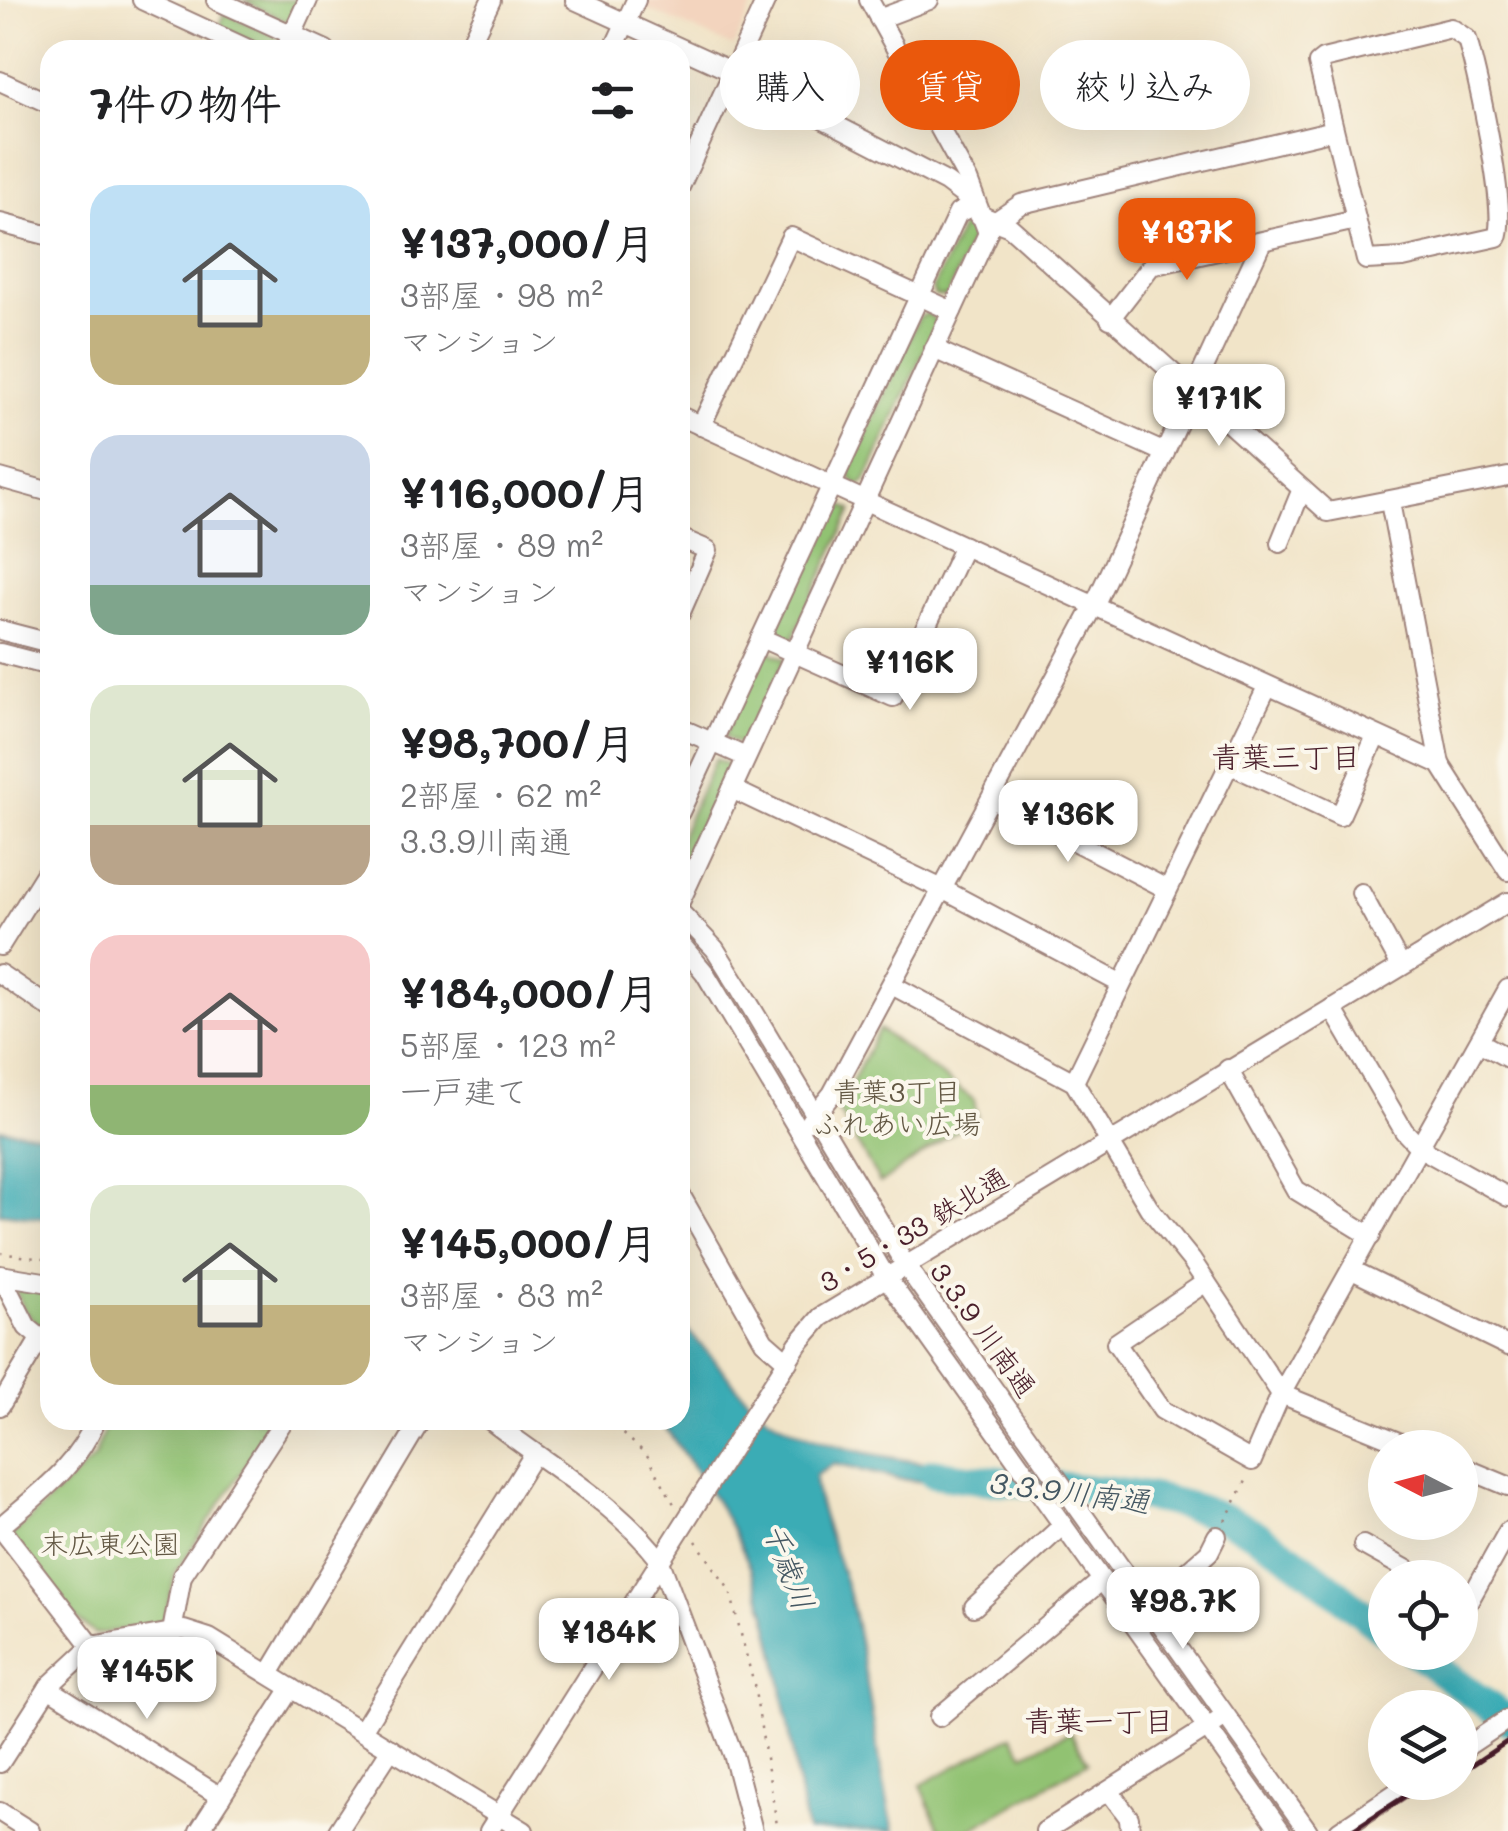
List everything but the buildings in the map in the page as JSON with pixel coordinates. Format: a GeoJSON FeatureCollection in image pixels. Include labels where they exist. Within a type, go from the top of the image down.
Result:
{"type":"FeatureCollection","features":[{"type":"Feature","properties":{"kind":"street"},"geometry":{"type":"LineString","coordinates":[[142,0],[228,40]]}},
{"type":"Feature","properties":{"kind":"street"},"geometry":{"type":"LineString","coordinates":[[216,0],[285,40]]}},
{"type":"Feature","properties":{"kind":"street"},"geometry":{"type":"LineString","coordinates":[[289,40],[308,0]]}},
{"type":"Feature","properties":{"kind":"street"},"geometry":{"type":"LineString","coordinates":[[472,40],[490,0]]}},
{"type":"Feature","properties":{"kind":"street"},"geometry":{"type":"LineString","coordinates":[[575,0],[663,40]]}},
{"type":"Feature","properties":{"kind":"street"},"geometry":{"type":"LineString","coordinates":[[618,40],[636,0]]}},
{"type":"Feature","properties":{"kind":"street"},"geometry":{"type":"LineString","coordinates":[[747,40],[766,0]]}},
{"type":"Feature","properties":{"kind":"street"},"geometry":{"type":"LineString","coordinates":[[690,880],[988,233],[968,180],[869,0]]}},
{"type":"Feature","properties":{"kind":"street"},"geometry":{"type":"LineString","coordinates":[[879,20],[928,0]]}},
{"type":"Feature","properties":{"kind":"street"},"geometry":{"type":"LineString","coordinates":[[1451,28],[1467,39],[1503,157],[1506,223],[1497,237],[1403,258],[1366,260],[1334,130],[1318,64],[1323,58],[1451,28]]}},
{"type":"Feature","properties":{"kind":"street"},"geometry":{"type":"LineString","coordinates":[[690,53],[720,66]]}},
{"type":"Feature","properties":{"kind":"street"},"geometry":{"type":"LineString","coordinates":[[0,81],[40,99]]}},
{"type":"Feature","properties":{"kind":"street"},"geometry":{"type":"LineString","coordinates":[[690,165],[720,99]]}},
{"type":"Feature","properties":{"kind":"street"},"geometry":{"type":"LineString","coordinates":[[845,130],[946,182],[983,214],[1010,226],[1192,394],[1328,512],[1508,477]]}},
{"type":"Feature","properties":{"kind":"street"},"geometry":{"type":"LineString","coordinates":[[690,790],[958,213],[983,214],[1334,130]]}},
{"type":"Feature","properties":{"kind":"street"},"geometry":{"type":"LineString","coordinates":[[1110,319],[1151,266],[1356,220]]}},
{"type":"Feature","properties":{"kind":"street"},"geometry":{"type":"LineString","coordinates":[[0,223],[40,233]]}},
{"type":"Feature","properties":{"kind":"street"},"geometry":{"type":"LineString","coordinates":[[701,426],[791,237],[952,311]]}},
{"type":"Feature","properties":{"kind":"street"},"geometry":{"type":"LineString","coordinates":[[802,1134],[832,1094],[1094,606],[1261,244]]}},
{"type":"Feature","properties":{"kind":"street"},"geometry":{"type":"LineString","coordinates":[[934,349],[1165,453]]}},
{"type":"Feature","properties":{"kind":"street"},"geometry":{"type":"LineString","coordinates":[[690,421],[1440,764]]}},
{"type":"Feature","properties":{"kind":"street"},"geometry":{"type":"LineString","coordinates":[[0,478],[40,489]]}},
{"type":"Feature","properties":{"kind":"street"},"geometry":{"type":"LineString","coordinates":[[1280,543],[1302,489]]}},
{"type":"Feature","properties":{"kind":"street"},"geometry":{"type":"LineString","coordinates":[[1390,502],[1440,764],[1508,871]]}},
{"type":"Feature","properties":{"kind":"street"},"geometry":{"type":"LineString","coordinates":[[690,542],[708,550],[690,591]]}},
{"type":"Feature","properties":{"kind":"street"},"geometry":{"type":"LineString","coordinates":[[761,638],[893,696],[964,546]]}},
{"type":"Feature","properties":{"kind":"street"},"geometry":{"type":"LineString","coordinates":[[0,630],[40,640]]}},
{"type":"Feature","properties":{"kind":"street"},"geometry":{"type":"LineString","coordinates":[[0,653],[40,663]]}},
{"type":"Feature","properties":{"kind":"street"},"geometry":{"type":"LineString","coordinates":[[1074,1082],[1267,687]]}},
{"type":"Feature","properties":{"kind":"street"},"geometry":{"type":"LineString","coordinates":[[690,732],[746,757]]}},
{"type":"Feature","properties":{"kind":"street"},"geometry":{"type":"LineString","coordinates":[[1229,764],[1340,816],[1376,736]]}},
{"type":"Feature","properties":{"kind":"street"},"geometry":{"type":"LineString","coordinates":[[732,789],[944,890],[1120,983]]}},
{"type":"Feature","properties":{"kind":"street"},"geometry":{"type":"LineString","coordinates":[[992,799],[1167,889]]}},
{"type":"Feature","properties":{"kind":"street"},"geometry":{"type":"LineString","coordinates":[[0,946],[40,882]]}},
{"type":"Feature","properties":{"kind":"street"},"geometry":{"type":"LineString","coordinates":[[1361,894],[1401,966]]}},
{"type":"Feature","properties":{"kind":"street","name":"3・5・33 鉄北通"},"geometry":{"type":"LineString","coordinates":[[494,1823],[687,1515],[821,1317],[1508,902]]}},
{"type":"Feature","properties":{"kind":"street","name":"3.3.9 川南通"},"geometry":{"type":"LineString","coordinates":[[690,923],[715,949],[906,1266],[1148,1606]]}},
{"type":"Feature","properties":{"kind":"street","name":"3.3.9 川南通"},"geometry":{"type":"LineString","coordinates":[[690,955],[706,973],[886,1276],[1063,1526]]}},
{"type":"Feature","properties":{"kind":"street"},"geometry":{"type":"LineString","coordinates":[[0,974],[40,1001]]}},
{"type":"Feature","properties":{"kind":"street"},"geometry":{"type":"LineString","coordinates":[[892,985],[1074,1082],[1149,1208],[1206,1282],[1282,1394],[1369,1430]]}},
{"type":"Feature","properties":{"kind":"street"},"geometry":{"type":"LineString","coordinates":[[1206,1282],[1116,1343],[1162,1410],[1252,1461],[1282,1394],[1508,989]]}},
{"type":"Feature","properties":{"kind":"street"},"geometry":{"type":"LineString","coordinates":[[1332,1008],[1404,1132],[1420,1148],[1508,1197]]}},
{"type":"Feature","properties":{"kind":"street"},"geometry":{"type":"LineString","coordinates":[[1479,1042],[1508,1058]]}},
{"type":"Feature","properties":{"kind":"street"},"geometry":{"type":"LineString","coordinates":[[1228,1070],[1296,1190],[1371,1236]]}},
{"type":"Feature","properties":{"kind":"street"},"geometry":{"type":"LineString","coordinates":[[690,1212],[764,1342],[788,1362]]}},
{"type":"Feature","properties":{"kind":"street"},"geometry":{"type":"LineString","coordinates":[[1352,1270],[1508,1346]]}},
{"type":"Feature","properties":{"kind":"street"},"geometry":{"type":"LineString","coordinates":[[0,1276],[40,1282]]}},
{"type":"Feature","properties":{"kind":"street"},"geometry":{"type":"LineString","coordinates":[[0,1276],[13,1306],[40,1337]]}},
{"type":"Feature","properties":{"kind":"street"},"geometry":{"type":"LineString","coordinates":[[0,1406],[40,1350]]}},
{"type":"Feature","properties":{"kind":"street"},"geometry":{"type":"LineString","coordinates":[[92,1430],[71,1466],[0,1527],[92,1646]]}},
{"type":"Feature","properties":{"kind":"street"},"geometry":{"type":"LineString","coordinates":[[172,1632],[182,1576],[277,1430]]}},
{"type":"Feature","properties":{"kind":"street"},"geometry":{"type":"LineString","coordinates":[[269,1674],[415,1430]]}},
{"type":"Feature","properties":{"kind":"street"},"geometry":{"type":"LineString","coordinates":[[503,1430],[574,1481],[644,1540],[659,1559],[733,1754],[753,1831]]}},
{"type":"Feature","properties":{"kind":"street"},"geometry":{"type":"LineString","coordinates":[[362,1731],[534,1454]]}},
{"type":"Feature","properties":{"kind":"street"},"geometry":{"type":"LineString","coordinates":[[1478,1474],[1508,1486]]}},
{"type":"Feature","properties":{"kind":"street"},"geometry":{"type":"LineString","coordinates":[[974,1608],[1063,1526],[1281,1831]]}},
{"type":"Feature","properties":{"kind":"street"},"geometry":{"type":"LineString","coordinates":[[1478,1585],[1508,1531]]}},
{"type":"Feature","properties":{"kind":"street"},"geometry":{"type":"LineString","coordinates":[[1218,1536],[1209,1552],[1148,1606],[1308,1831]]}},
{"type":"Feature","properties":{"kind":"street"},"geometry":{"type":"LineString","coordinates":[[1363,1545],[1390,1560]]}},
{"type":"Feature","properties":{"kind":"street"},"geometry":{"type":"LineString","coordinates":[[939,1717],[1102,1580]]}},
{"type":"Feature","properties":{"kind":"street"},"geometry":{"type":"LineString","coordinates":[[0,1764],[48,1688],[92,1646],[184,1630],[209,1638],[362,1731],[494,1823],[524,1831]]}},
{"type":"Feature","properties":{"kind":"street"},"geometry":{"type":"LineString","coordinates":[[48,1688],[221,1797]]}},
{"type":"Feature","properties":{"kind":"street"},"geometry":{"type":"LineString","coordinates":[[199,1831],[291,1688]]}},
{"type":"Feature","properties":{"kind":"street"},"geometry":{"type":"LineString","coordinates":[[1045,1831],[1226,1715]]}},
{"type":"Feature","properties":{"kind":"street"},"geometry":{"type":"LineString","coordinates":[[1478,1739],[1504,1722]]}},
{"type":"Feature","properties":{"kind":"street"},"geometry":{"type":"LineString","coordinates":[[338,1831],[390,1749]]}},
{"type":"Feature","properties":{"kind":"street"},"geometry":{"type":"LineString","coordinates":[[1109,1791],[1129,1818],[1130,1831]]}},
{"type":"Feature","properties":{"kind":"street"},"geometry":{"type":"LineString","coordinates":[[1339,1831],[1385,1800]]}},
{"type":"Feature","properties":{"kind":"street"},"geometry":{"type":"LineString","coordinates":[[0,1812],[30,1831]]}},
{"type":"Feature","properties":{"kind":"path"},"geometry":{"type":"LineString","coordinates":[[0,1254],[40,1259]]}},
{"type":"Feature","properties":{"kind":"path"},"geometry":{"type":"LineString","coordinates":[[619,1430],[646,1456],[687,1515],[730,1592],[754,1685],[778,1831]]}},
{"type":"Feature","properties":{"kind":"path"},"geometry":{"type":"LineString","coordinates":[[1218,1536],[1246,1481]]}},
{"type":"Feature","properties":{"kind":"shaded area"},"geometry":{"type":"Polygon","coordinates":[[[646,0],[755,0],[736,40],[720,41],[643,7],[646,0]]]}},
{"type":"Feature","properties":{"kind":"green space"},"geometry":{"type":"Polygon","coordinates":[[[243,0],[298,0],[288,22],[243,0]]]}},
{"type":"Feature","properties":{"kind":"green space"},"geometry":{"type":"Polygon","coordinates":[[[225,13],[278,37],[248,40],[219,28],[225,13]]]}},
{"type":"Feature","properties":{"kind":"green space"},"geometry":{"type":"Polygon","coordinates":[[[966,219],[975,222],[976,229],[947,297],[935,296],[932,289],[966,219]]]}},
{"type":"Feature","properties":{"kind":"green space"},"geometry":{"type":"Polygon","coordinates":[[[928,313],[937,322],[865,482],[857,486],[848,473],[919,317],[928,313]]]}},
{"type":"Feature","properties":{"kind":"green space"},"geometry":{"type":"Polygon","coordinates":[[[835,502],[852,510],[792,640],[774,632],[835,502]]]}},
{"type":"Feature","properties":{"kind":"green space"},"geometry":{"type":"Polygon","coordinates":[[[763,649],[785,659],[744,747],[724,737],[763,649]]]}},
{"type":"Feature","properties":{"kind":"green space"},"geometry":{"type":"Polygon","coordinates":[[[715,759],[732,767],[690,864],[690,815],[715,759]]]}},
{"type":"Feature","properties":{"kind":"green space","name":"青葉3丁目 ふれあい広場"},"geometry":{"type":"Polygon","coordinates":[[[879,1029],[974,1100],[977,1117],[880,1183],[838,1110],[879,1029]]]}},
{"type":"Feature","properties":{"kind":"green space"},"geometry":{"type":"Polygon","coordinates":[[[14,1286],[40,1290],[40,1326],[25,1312],[14,1286]]]}},
{"type":"Feature","properties":{"kind":"green space","name":"末広東公園"},"geometry":{"type":"Polygon","coordinates":[[[104,1430],[268,1430],[176,1572],[164,1623],[95,1634],[77,1619],[10,1537],[94,1458],[104,1430]]]}},
{"type":"Feature","properties":{"kind":"green space"},"geometry":{"type":"Polygon","coordinates":[[[1070,1732],[1088,1762],[967,1831],[940,1831],[921,1785],[1012,1736],[1024,1754],[1070,1732]]]}},
{"type":"Feature","properties":{"kind":"water"},"geometry":{"type":"Polygon","coordinates":[[[0,1129],[40,1134],[40,1218],[0,1213],[0,1129]]]}},
{"type":"Feature","properties":{"kind":"water","name":"千歳川"},"geometry":{"type":"Polygon","coordinates":[[[690,1333],[746,1397],[766,1415],[792,1429],[851,1449],[971,1470],[974,1487],[898,1479],[834,1464],[815,1476],[820,1506],[856,1624],[894,1831],[807,1831],[764,1607],[745,1555],[667,1430],[690,1430],[690,1333]]]}},
{"type":"Feature","properties":{"kind":"waterway","name":"3.3.9川南通"},"geometry":{"type":"LineString","coordinates":[[933,1473],[1123,1493],[1196,1508],[1270,1543],[1368,1617]]}},
{"type":"Feature","properties":{"kind":"waterway","name":"3.3.9川南通"},"geometry":{"type":"LineString","coordinates":[[1439,1670],[1508,1720]]}},
{"type":"Feature","properties":{"kind":"railway"},"geometry":{"type":"LineString","coordinates":[[1478,1761],[1508,1741]]}},
{"type":"Feature","properties":{"kind":"railway"},"geometry":{"type":"LineString","coordinates":[[1351,1831],[1399,1800]]}},
{"type":"Feature","properties":{"kind":"district","name":"青葉三丁目"},"geometry":{"type":"Point","coordinates":[1286,756]}},
{"type":"Feature","properties":{"kind":"district","name":"青葉一丁目"},"geometry":{"type":"Point","coordinates":[1099,1720]}}]}
